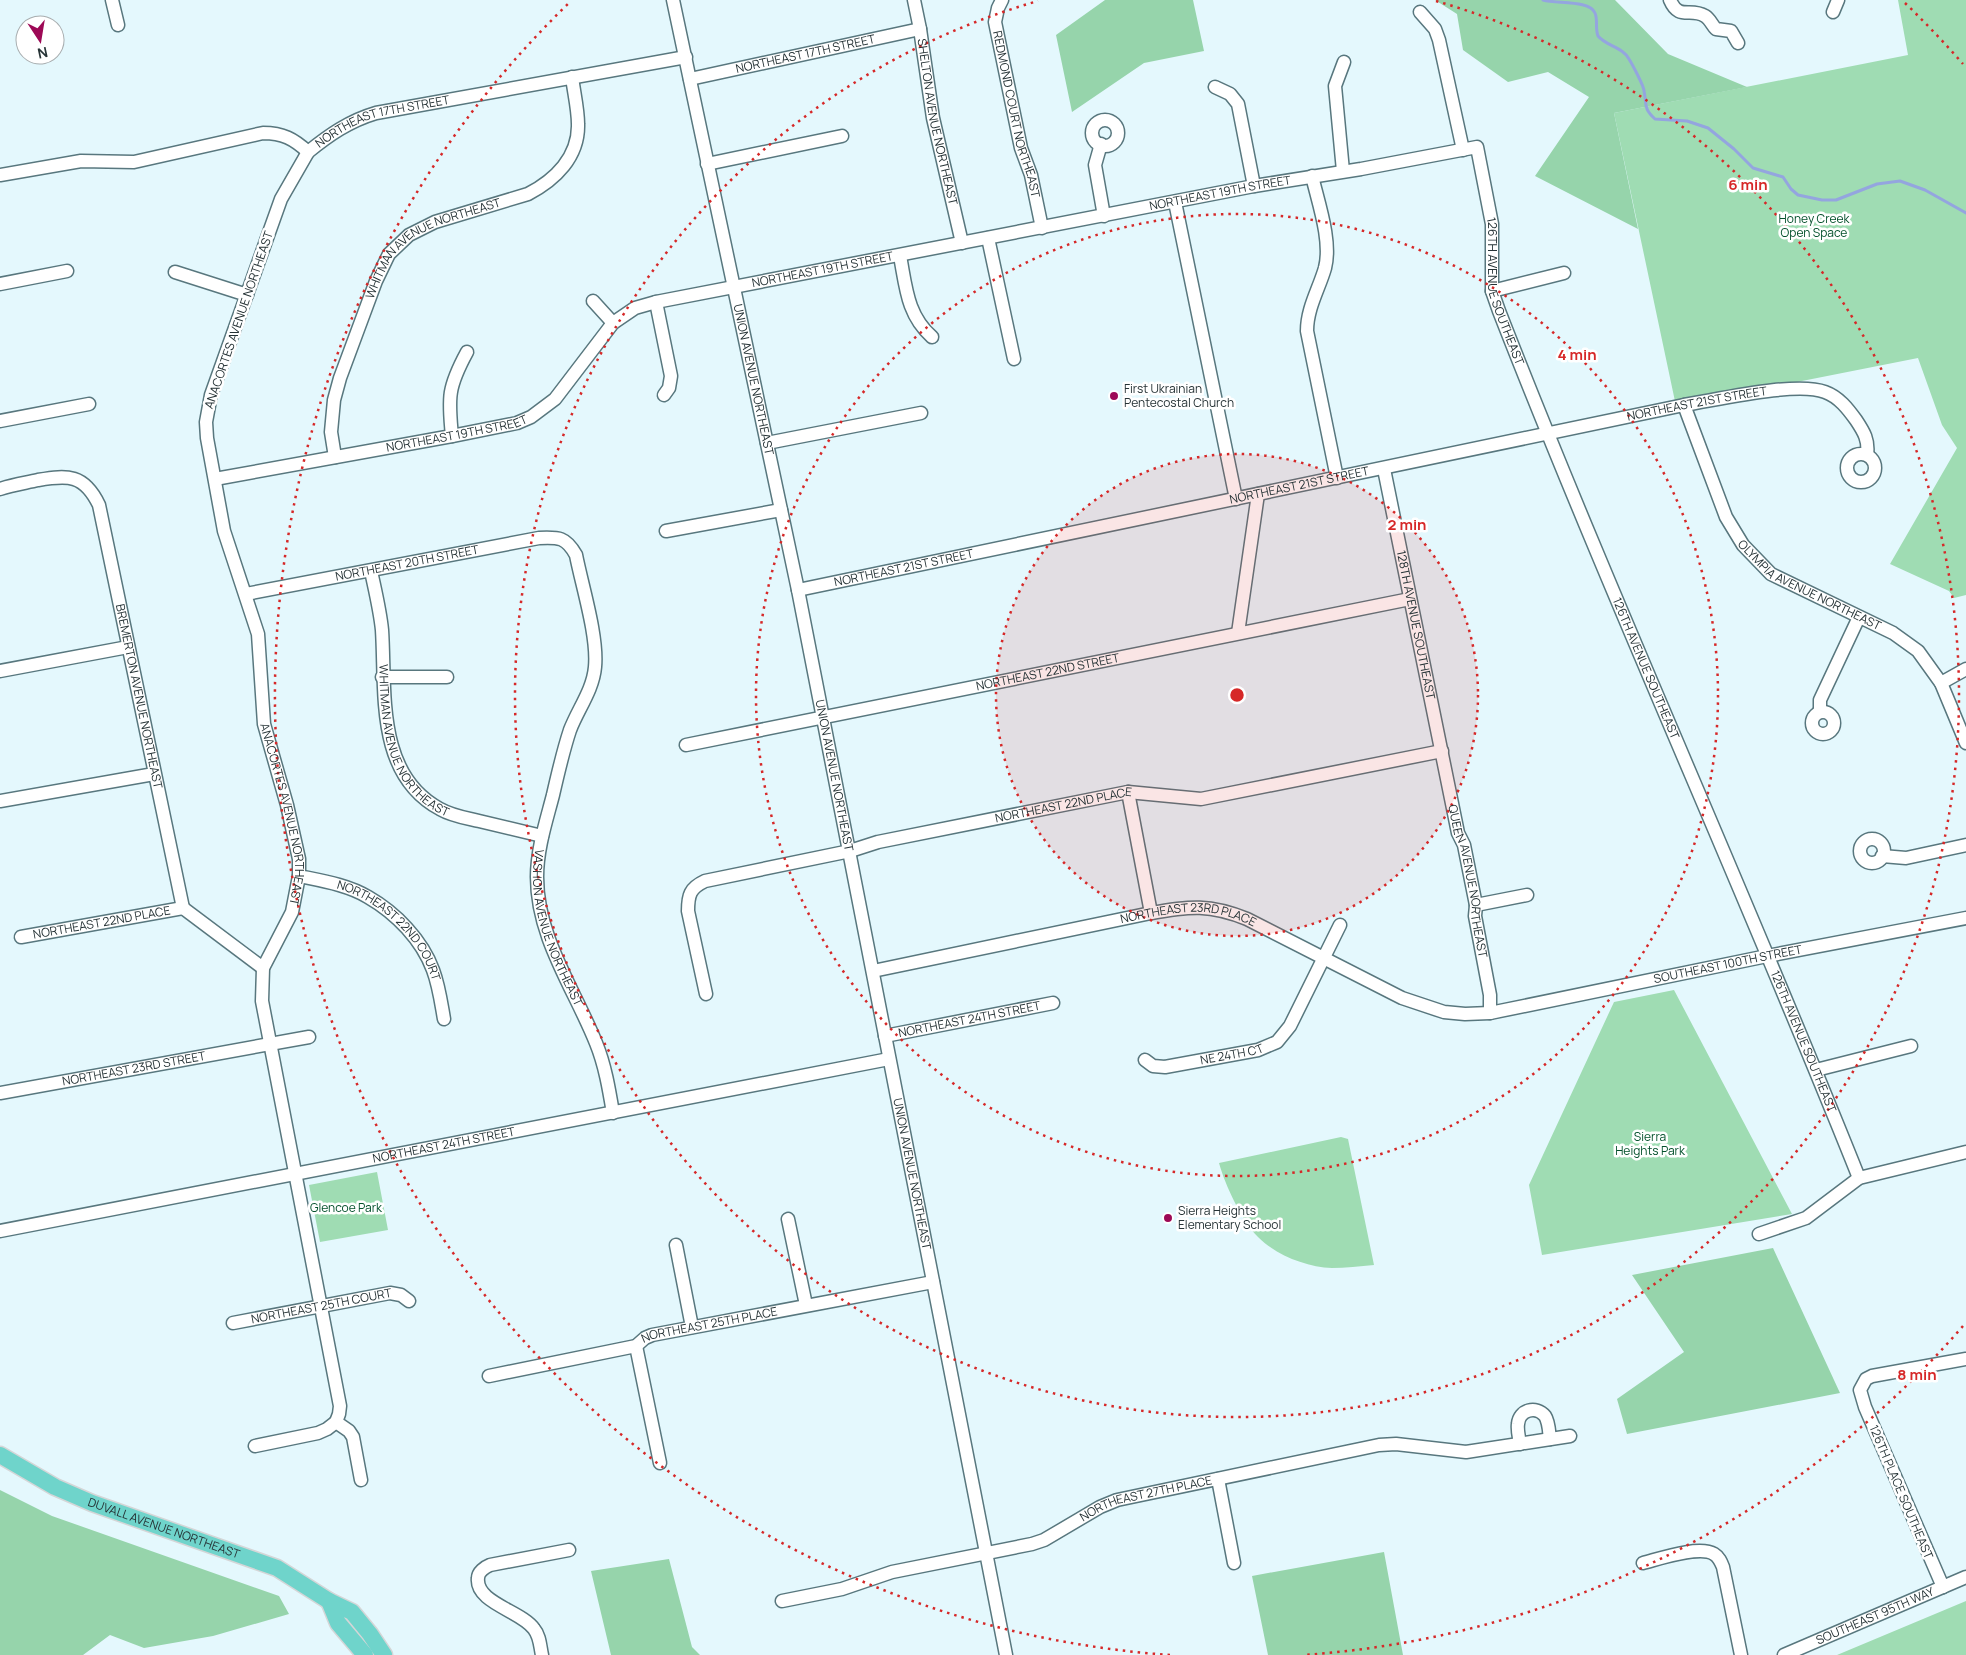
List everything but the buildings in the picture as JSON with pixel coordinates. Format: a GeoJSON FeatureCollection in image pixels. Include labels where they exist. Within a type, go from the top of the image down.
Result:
{"type":"FeatureCollection","features":[{"type":"Feature","properties":{"kind":"main road","name":"DUVALL AVENUE NORTHEAST"},"geometry":{"type":"LineString","coordinates":[[0,1455],[54,1487],[92,1503],[277,1568],[329,1601],[352,1612],[384,1655]]}},
{"type":"Feature","properties":{"kind":"main road"},"geometry":{"type":"LineString","coordinates":[[329,1601],[338,1623],[365,1655]]}},
{"type":"Feature","properties":{"kind":"street"},"geometry":{"type":"LineString","coordinates":[[112,0],[118,25]]}},
{"type":"Feature","properties":{"kind":"street","name":"UNION AVENUE NORTHEAST"},"geometry":{"type":"LineString","coordinates":[[674,0],[798,590],[1006,1655]]}},
{"type":"Feature","properties":{"kind":"street","name":"SHELTON AVENUE NORTHEAST"},"geometry":{"type":"LineString","coordinates":[[914,0],[933,118],[962,244]]}},
{"type":"Feature","properties":{"kind":"street","name":"REDMOND COURT NORTHEAST"},"geometry":{"type":"LineString","coordinates":[[1002,0],[995,22],[1021,148],[1031,174],[1042,228]]}},
{"type":"Feature","properties":{"kind":"street"},"geometry":{"type":"LineString","coordinates":[[1670,0],[1677,11],[1699,14],[1710,21],[1716,29],[1732,32],[1738,44]]}},
{"type":"Feature","properties":{"kind":"street"},"geometry":{"type":"LineString","coordinates":[[1420,12],[1434,29],[1439,40],[1463,150]]}},
{"type":"Feature","properties":{"kind":"street","name":"NORTHEAST 17TH STREET"},"geometry":{"type":"LineString","coordinates":[[690,79],[920,29]]}},
{"type":"Feature","properties":{"kind":"street","name":"NORTHEAST 17TH STREET"},"geometry":{"type":"LineString","coordinates":[[0,175],[81,161],[134,162],[263,133],[290,137],[308,152],[344,126],[367,116],[686,57]]}},
{"type":"Feature","properties":{"kind":"street"},"geometry":{"type":"LineString","coordinates":[[1342,171],[1335,86],[1344,62]]}},
{"type":"Feature","properties":{"kind":"street","name":"WHITMAN AVENUE NORTHEAST"},"geometry":{"type":"LineString","coordinates":[[335,458],[331,432],[334,400],[340,378],[376,281],[389,254],[420,228],[528,194],[541,187],[560,170],[568,160],[573,149],[578,126],[572,77]]}},
{"type":"Feature","properties":{"kind":"street"},"geometry":{"type":"LineString","coordinates":[[1215,86],[1230,94],[1238,104],[1254,186]]}},
{"type":"Feature","properties":{"kind":"street"},"geometry":{"type":"LineString","coordinates":[[707,164],[842,136]]}},
{"type":"Feature","properties":{"kind":"street"},"geometry":{"type":"LineString","coordinates":[[1101,144],[1096,159],[1096,171],[1104,216]]}},
{"type":"Feature","properties":{"kind":"street","name":"NORTHEAST 19TH STREET"},"geometry":{"type":"LineString","coordinates":[[215,479],[517,423],[544,409],[555,399],[613,323],[635,308],[656,302],[1254,186],[1476,147]]}},
{"type":"Feature","properties":{"kind":"street","name":"126TH AVENUE SOUTHEAST"},"geometry":{"type":"LineString","coordinates":[[1476,147],[1492,224],[1492,291],[1547,434],[1816,1070],[1859,1178]]}},
{"type":"Feature","properties":{"kind":"street","name":"ANACORTES AVENUE NORTHEAST"},"geometry":{"type":"LineString","coordinates":[[308,152],[281,199],[208,408],[207,438],[224,531],[258,634],[264,724],[299,859],[299,876],[292,912],[263,968],[262,1001],[340,1406],[336,1422]]}},
{"type":"Feature","properties":{"kind":"street"},"geometry":{"type":"LineString","coordinates":[[1312,176],[1327,256],[1307,320],[1307,342],[1337,478]]}},
{"type":"Feature","properties":{"kind":"street"},"geometry":{"type":"LineString","coordinates":[[1175,202],[1236,498]]}},
{"type":"Feature","properties":{"kind":"street"},"geometry":{"type":"LineString","coordinates":[[988,238],[1014,359]]}},
{"type":"Feature","properties":{"kind":"street"},"geometry":{"type":"LineString","coordinates":[[900,256],[911,309],[917,320],[932,337]]}},
{"type":"Feature","properties":{"kind":"street"},"geometry":{"type":"LineString","coordinates":[[0,284],[67,271]]}},
{"type":"Feature","properties":{"kind":"street"},"geometry":{"type":"LineString","coordinates":[[175,272],[247,296]]}},
{"type":"Feature","properties":{"kind":"street"},"geometry":{"type":"LineString","coordinates":[[1492,291],[1564,273]]}},
{"type":"Feature","properties":{"kind":"street"},"geometry":{"type":"LineString","coordinates":[[593,301],[613,323]]}},
{"type":"Feature","properties":{"kind":"street"},"geometry":{"type":"LineString","coordinates":[[656,302],[671,376],[664,395]]}},
{"type":"Feature","properties":{"kind":"street"},"geometry":{"type":"LineString","coordinates":[[452,436],[449,410],[452,384],[467,352]]}},
{"type":"Feature","properties":{"kind":"street","name":"NORTHEAST 21ST STREET"},"geometry":{"type":"LineString","coordinates":[[798,590],[1684,405],[1802,388],[1827,393],[1848,409],[1868,440],[1866,455]]}},
{"type":"Feature","properties":{"kind":"street"},"geometry":{"type":"LineString","coordinates":[[0,421],[89,404]]}},
{"type":"Feature","properties":{"kind":"street","name":"OLYMPIA AVENUE NORTHEAST"},"geometry":{"type":"LineString","coordinates":[[1684,405],[1726,517],[1743,545],[1771,574],[1905,640],[1924,658],[1941,683],[1966,743]]}},
{"type":"Feature","properties":{"kind":"street"},"geometry":{"type":"LineString","coordinates":[[767,443],[921,413]]}},
{"type":"Feature","properties":{"kind":"street","name":"128TH AVENUE SOUTHEAST"},"geometry":{"type":"LineString","coordinates":[[1384,469],[1442,751]]}},
{"type":"Feature","properties":{"kind":"street","name":"BREMERTON AVENUE NORTHEAST"},"geometry":{"type":"LineString","coordinates":[[0,490],[18,484],[62,476],[79,480],[94,495],[102,514],[183,908]]}},
{"type":"Feature","properties":{"kind":"street"},"geometry":{"type":"LineString","coordinates":[[1238,633],[1258,494]]}},
{"type":"Feature","properties":{"kind":"street"},"geometry":{"type":"LineString","coordinates":[[666,531],[781,510]]}},
{"type":"Feature","properties":{"kind":"street","name":"NORTHEAST 20TH STREET"},"geometry":{"type":"LineString","coordinates":[[246,594],[539,538],[551,537],[566,541]]}},
{"type":"Feature","properties":{"kind":"street","name":"VASHON AVENUE NORTHEAST"},"geometry":{"type":"LineString","coordinates":[[566,541],[576,555],[594,641],[595,667],[588,692],[571,728],[565,746],[542,836],[537,878],[542,919],[556,958],[597,1044],[605,1070],[613,1113]]}},
{"type":"Feature","properties":{"kind":"street","name":"WHITMAN AVENUE NORTHEAST"},"geometry":{"type":"LineString","coordinates":[[371,570],[382,629],[382,677],[387,728],[401,768],[417,792],[440,809],[456,816],[542,836]]}},
{"type":"Feature","properties":{"kind":"street","name":"NORTHEAST 22ND STREET"},"geometry":{"type":"LineString","coordinates":[[686,745],[1410,599]]}},
{"type":"Feature","properties":{"kind":"street"},"geometry":{"type":"LineString","coordinates":[[1820,712],[1820,700],[1859,617]]}},
{"type":"Feature","properties":{"kind":"street"},"geometry":{"type":"LineString","coordinates":[[0,671],[128,647]]}},
{"type":"Feature","properties":{"kind":"street"},"geometry":{"type":"LineString","coordinates":[[1941,683],[1966,669]]}},
{"type":"Feature","properties":{"kind":"street"},"geometry":{"type":"LineString","coordinates":[[382,677],[446,678]]}},
{"type":"Feature","properties":{"kind":"street","name":"NORTHEAST 22ND PLACE"},"geometry":{"type":"LineString","coordinates":[[706,994],[688,912],[688,900],[691,890],[696,885],[705,881],[850,851],[878,842],[1128,792],[1201,799],[1442,751]]}},
{"type":"Feature","properties":{"kind":"street","name":"QUEEN AVENUE NORTHEAST"},"geometry":{"type":"LineString","coordinates":[[1442,751],[1458,833],[1464,845],[1476,905],[1475,916],[1490,995],[1490,1013]]}},
{"type":"Feature","properties":{"kind":"street"},"geometry":{"type":"LineString","coordinates":[[0,800],[154,774]]}},
{"type":"Feature","properties":{"kind":"street"},"geometry":{"type":"LineString","coordinates":[[1128,792],[1151,913]]}},
{"type":"Feature","properties":{"kind":"street"},"geometry":{"type":"LineString","coordinates":[[1882,856],[1906,858],[1966,846]]}},
{"type":"Feature","properties":{"kind":"street","name":"NORTHEAST 22ND COURT"},"geometry":{"type":"LineString","coordinates":[[299,876],[330,882],[368,896],[401,922],[424,952],[433,969],[444,1018]]}},
{"type":"Feature","properties":{"kind":"street"},"geometry":{"type":"LineString","coordinates":[[1476,905],[1527,895]]}},
{"type":"Feature","properties":{"kind":"street","name":"NORTHEAST 23RD PLACE"},"geometry":{"type":"LineString","coordinates":[[872,971],[1151,913],[1185,907],[1210,907],[1229,912],[1402,998],[1444,1012],[1465,1014],[1490,1013]]}},
{"type":"Feature","properties":{"kind":"street"},"geometry":{"type":"LineString","coordinates":[[183,908],[263,968]]}},
{"type":"Feature","properties":{"kind":"street","name":"NORTHEAST 22ND PLACE"},"geometry":{"type":"LineString","coordinates":[[21,937],[183,908]]}},
{"type":"Feature","properties":{"kind":"street","name":"SOUTHEAST 100TH STREET"},"geometry":{"type":"LineString","coordinates":[[1490,1013],[1767,956],[1966,918]]}},
{"type":"Feature","properties":{"kind":"street","name":"NE 24TH CT"},"geometry":{"type":"LineString","coordinates":[[1145,1060],[1153,1066],[1164,1067],[1258,1050],[1277,1042],[1290,1026],[1340,925]]}},
{"type":"Feature","properties":{"kind":"street","name":"NORTHEAST 24TH STREET"},"geometry":{"type":"LineString","coordinates":[[885,1036],[1053,1003]]}},
{"type":"Feature","properties":{"kind":"street","name":"NORTHEAST 23RD STREET"},"geometry":{"type":"LineString","coordinates":[[0,1093],[310,1037]]}},
{"type":"Feature","properties":{"kind":"street"},"geometry":{"type":"LineString","coordinates":[[1816,1070],[1911,1046]]}},
{"type":"Feature","properties":{"kind":"street","name":"NORTHEAST 24TH STREET"},"geometry":{"type":"LineString","coordinates":[[0,1231],[889,1059]]}},
{"type":"Feature","properties":{"kind":"street"},"geometry":{"type":"LineString","coordinates":[[1759,1234],[1806,1218],[1859,1178],[1966,1152]]}},
{"type":"Feature","properties":{"kind":"street"},"geometry":{"type":"LineString","coordinates":[[788,1219],[806,1305]]}},
{"type":"Feature","properties":{"kind":"street"},"geometry":{"type":"LineString","coordinates":[[676,1245],[692,1327]]}},
{"type":"Feature","properties":{"kind":"street","name":"NORTHEAST 25TH PLACE"},"geometry":{"type":"LineString","coordinates":[[489,1376],[636,1346],[652,1335],[933,1282]]}},
{"type":"Feature","properties":{"kind":"street","name":"NORTHEAST 25TH COURT"},"geometry":{"type":"LineString","coordinates":[[233,1324],[390,1293],[401,1295],[408,1301]]}},
{"type":"Feature","properties":{"kind":"street"},"geometry":{"type":"LineString","coordinates":[[636,1346],[660,1464]]}},
{"type":"Feature","properties":{"kind":"street","name":"126TH PLACE SOUTHEAST"},"geometry":{"type":"LineString","coordinates":[[1943,1587],[1860,1390],[1866,1379],[1872,1376],[1966,1359]]}},
{"type":"Feature","properties":{"kind":"street"},"geometry":{"type":"LineString","coordinates":[[1520,1444],[1518,1422],[1522,1414],[1530,1410],[1539,1411],[1546,1418],[1550,1439]]}},
{"type":"Feature","properties":{"kind":"street"},"geometry":{"type":"LineString","coordinates":[[254,1446],[318,1433],[327,1430],[336,1422],[349,1431],[352,1437],[361,1480]]}},
{"type":"Feature","properties":{"kind":"street","name":"NORTHEAST 27TH PLACE"},"geometry":{"type":"LineString","coordinates":[[782,1601],[842,1589],[892,1572],[1044,1540],[1100,1507],[1117,1500],[1388,1444],[1466,1452],[1570,1436]]}},
{"type":"Feature","properties":{"kind":"street"},"geometry":{"type":"LineString","coordinates":[[1218,1479],[1234,1563]]}},
{"type":"Feature","properties":{"kind":"street"},"geometry":{"type":"LineString","coordinates":[[542,1655],[534,1629],[526,1620],[484,1595],[478,1584],[479,1574],[485,1566],[490,1564],[569,1550]]}},
{"type":"Feature","properties":{"kind":"street"},"geometry":{"type":"LineString","coordinates":[[1643,1563],[1693,1551],[1715,1554],[1723,1566],[1741,1655]]}},
{"type":"Feature","properties":{"kind":"street","name":"SOUTHEAST 95TH WAY"},"geometry":{"type":"LineString","coordinates":[[1784,1655],[1966,1577]]}},
{"type":"Feature","properties":{"kind":"green space"},"geometry":{"type":"Polygon","coordinates":[[[1105,0],[1193,0],[1204,51],[1144,63],[1072,112],[1056,35],[1105,0]]]}},
{"type":"Feature","properties":{"kind":"green space"},"geometry":{"type":"Polygon","coordinates":[[[1435,0],[1615,0],[1668,54],[1747,87],[1614,113],[1638,229],[1535,176],[1589,97],[1548,72],[1508,82],[1463,50],[1457,14],[1435,0]]]}},
{"type":"Feature","properties":{"kind":"green space","name":"Honey Creek Open Space"},"geometry":{"type":"Polygon","coordinates":[[[1898,0],[1966,0],[1966,595],[1954,598],[1949,591],[1890,564],[1957,448],[1942,425],[1918,358],[1676,406],[1614,113],[1908,55],[1898,0]]]}},
{"type":"Feature","properties":{"kind":"green space","name":"Sierra Heights Park"},"geometry":{"type":"Polygon","coordinates":[[[1674,990],[1792,1214],[1542,1255],[1529,1185],[1614,1002],[1674,990]]]}},
{"type":"Feature","properties":{"kind":"green space"},"geometry":{"type":"Polygon","coordinates":[[[1341,1137],[1348,1139],[1374,1265],[1337,1268],[1322,1267],[1292,1259],[1274,1249],[1258,1237],[1246,1222],[1225,1182],[1219,1163],[1341,1137]]]}},
{"type":"Feature","properties":{"kind":"green space","name":"Glencoe Park"},"geometry":{"type":"Polygon","coordinates":[[[377,1172],[388,1230],[320,1242],[309,1185],[377,1172]]]}},
{"type":"Feature","properties":{"kind":"green space"},"geometry":{"type":"Polygon","coordinates":[[[1773,1248],[1840,1393],[1627,1434],[1617,1399],[1684,1352],[1632,1275],[1773,1248]]]}},
{"type":"Feature","properties":{"kind":"green space"},"geometry":{"type":"Polygon","coordinates":[[[0,1490],[52,1516],[279,1596],[289,1614],[213,1636],[144,1648],[110,1635],[83,1655],[0,1655],[0,1490]]]}},
{"type":"Feature","properties":{"kind":"green space"},"geometry":{"type":"Polygon","coordinates":[[[1384,1552],[1403,1655],[1268,1655],[1252,1576],[1384,1552]]]}},
{"type":"Feature","properties":{"kind":"green space"},"geometry":{"type":"Polygon","coordinates":[[[669,1559],[692,1647],[700,1655],[611,1655],[591,1571],[669,1559]]]}},
{"type":"Feature","properties":{"kind":"green space"},"geometry":{"type":"Polygon","coordinates":[[[1966,1601],[1966,1655],[1837,1655],[1966,1601]]]}},
{"type":"Feature","properties":{"kind":"waterway"},"geometry":{"type":"LineString","coordinates":[[1543,0],[1580,4],[1592,9],[1596,16],[1598,36],[1626,55],[1642,85],[1647,109],[1655,119],[1687,121],[1708,128],[1734,149],[1753,168],[1783,177],[1791,189],[1798,195],[1822,200],[1836,200],[1877,184],[1900,181],[1925,190],[1966,213]]}},
{"type":"Feature","properties":{"kind":"place","name":"First Ukrainian Pentecostal Church"},"geometry":{"type":"Point","coordinates":[1114,396]}},
{"type":"Feature","properties":{"kind":"place","name":"Sierra Heights Elementary School"},"geometry":{"type":"Point","coordinates":[1168,1218]}}]}
